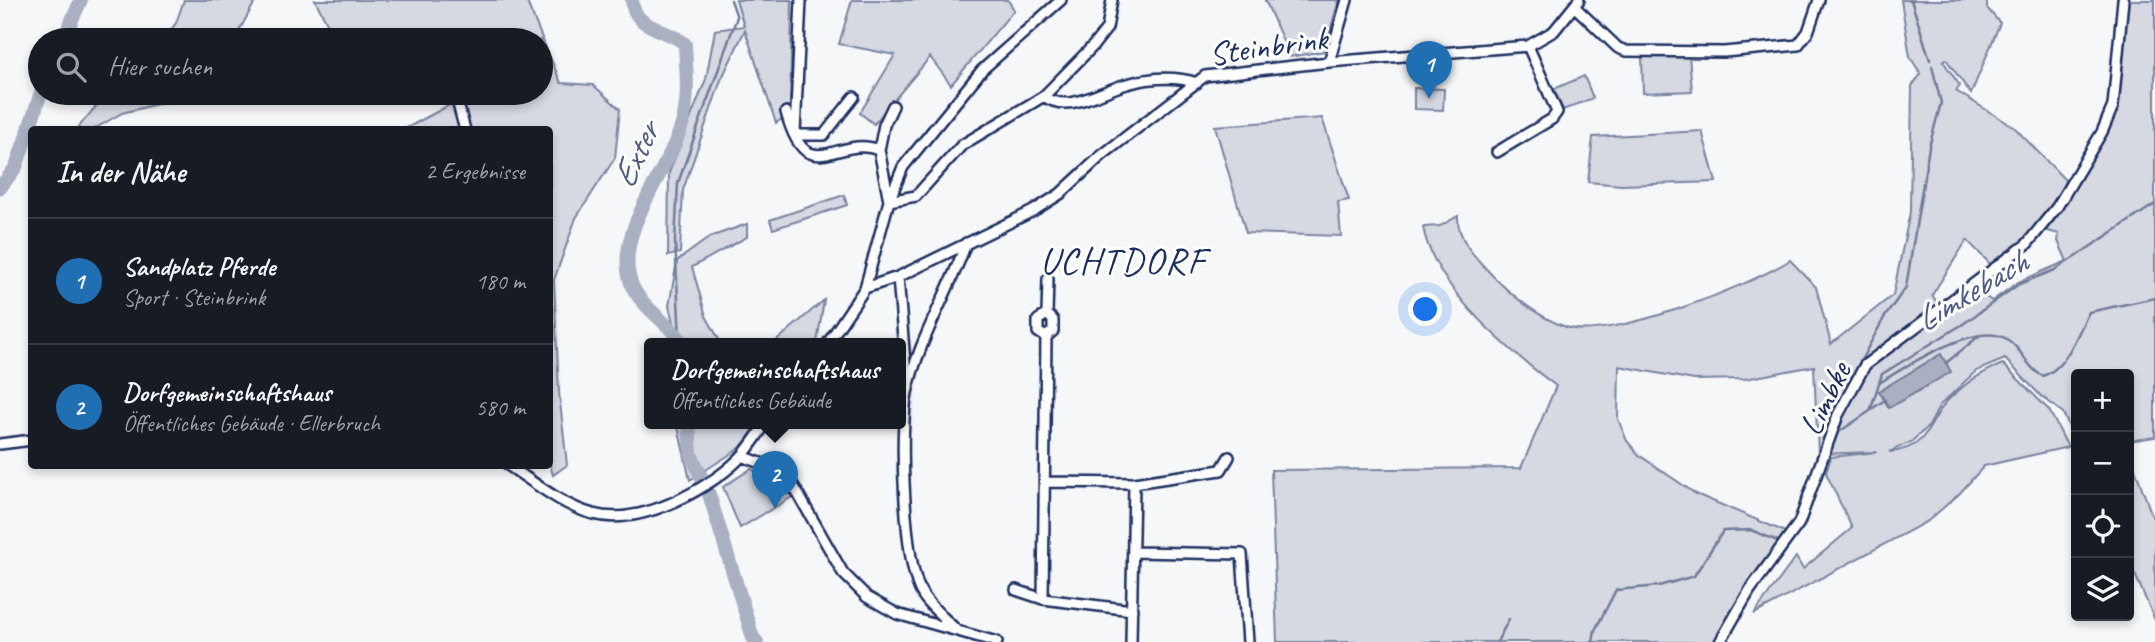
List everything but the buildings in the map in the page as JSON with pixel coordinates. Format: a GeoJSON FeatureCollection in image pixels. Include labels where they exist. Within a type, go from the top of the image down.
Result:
{"type":"FeatureCollection","features":[{"type":"Feature","properties":{"kind":"street"},"geometry":{"type":"LineString","coordinates":[[795,135],[801,0]]}},
{"type":"Feature","properties":{"kind":"street"},"geometry":{"type":"LineString","coordinates":[[831,338],[865,288],[890,201],[903,167],[982,70],[1061,0]]}},
{"type":"Feature","properties":{"kind":"street"},"geometry":{"type":"LineString","coordinates":[[1329,62],[1347,0]]}},
{"type":"Feature","properties":{"kind":"street"},"geometry":{"type":"LineString","coordinates":[[1577,4],[1622,50],[1701,53],[1798,45],[1808,32],[1819,0]]}},
{"type":"Feature","properties":{"kind":"street","name":"Limbke"},"geometry":{"type":"LineString","coordinates":[[1720,642],[1750,590],[1799,523],[1838,415],[1865,365],[2027,244],[2057,207],[2102,132],[2113,106],[2123,0]]}},
{"type":"Feature","properties":{"kind":"street"},"geometry":{"type":"LineString","coordinates":[[890,201],[916,196],[962,145],[1044,96],[1107,28],[1113,1]]}},
{"type":"Feature","properties":{"kind":"street","name":"Steinbrink"},"geometry":{"type":"LineString","coordinates":[[865,288],[898,277],[1033,211],[1059,194],[1101,156],[1197,83],[1217,73],[1528,46],[1554,31],[1577,4]]}},
{"type":"Feature","properties":{"kind":"street"},"geometry":{"type":"LineString","coordinates":[[1497,152],[1552,119],[1557,112],[1552,93],[1528,46]]}},
{"type":"Feature","properties":{"kind":"street","name":"Steinbrink"},"geometry":{"type":"LineString","coordinates":[[1044,96],[1064,103],[1090,97],[1127,83],[1181,78],[1197,83]]}},
{"type":"Feature","properties":{"kind":"street"},"geometry":{"type":"LineString","coordinates":[[795,135],[824,135],[854,97]]}},
{"type":"Feature","properties":{"kind":"street"},"geometry":{"type":"LineString","coordinates":[[458,105],[464,126]]}},
{"type":"Feature","properties":{"kind":"street"},"geometry":{"type":"LineString","coordinates":[[890,201],[879,150],[881,135],[893,106]]}},
{"type":"Feature","properties":{"kind":"street"},"geometry":{"type":"LineString","coordinates":[[786,113],[803,149],[811,154],[824,155],[864,146],[879,150]]}},
{"type":"Feature","properties":{"kind":"street"},"geometry":{"type":"LineString","coordinates":[[907,392],[931,325],[966,243]]}},
{"type":"Feature","properties":{"kind":"street"},"geometry":{"type":"LineString","coordinates":[[898,277],[903,338]]}},
{"type":"Feature","properties":{"kind":"street"},"geometry":{"type":"LineString","coordinates":[[1043,599],[1046,337],[1052,331],[1053,320],[1047,314],[1048,279]]}},
{"type":"Feature","properties":{"kind":"street"},"geometry":{"type":"LineString","coordinates":[[906,379],[906,425]]}},
{"type":"Feature","properties":{"kind":"street"},"geometry":{"type":"LineString","coordinates":[[514,469],[575,507],[619,519],[644,514],[714,478],[742,456],[762,429]]}},
{"type":"Feature","properties":{"kind":"street"},"geometry":{"type":"LineString","coordinates":[[906,429],[905,458],[913,570],[921,593],[957,629]]}},
{"type":"Feature","properties":{"kind":"street"},"geometry":{"type":"LineString","coordinates":[[0,444],[28,440]]}},
{"type":"Feature","properties":{"kind":"street"},"geometry":{"type":"LineString","coordinates":[[742,456],[769,466],[793,485],[844,573],[867,597],[897,614],[997,642]]}},
{"type":"Feature","properties":{"kind":"street"},"geometry":{"type":"LineString","coordinates":[[1045,482],[1134,483],[1221,470],[1229,457]]}},
{"type":"Feature","properties":{"kind":"street"},"geometry":{"type":"LineString","coordinates":[[1131,642],[1134,483]]}},
{"type":"Feature","properties":{"kind":"street"},"geometry":{"type":"LineString","coordinates":[[1133,552],[1242,554],[1248,642]]}},
{"type":"Feature","properties":{"kind":"street"},"geometry":{"type":"LineString","coordinates":[[1016,590],[1043,599],[1132,610]]}},
{"type":"Feature","properties":{"kind":"shaded area"},"geometry":{"type":"Polygon","coordinates":[[[184,0],[256,0],[241,28],[172,28],[184,0]]]}},
{"type":"Feature","properties":{"kind":"shaded area"},"geometry":{"type":"Polygon","coordinates":[[[315,0],[526,0],[538,28],[330,28],[315,0]]]}},
{"type":"Feature","properties":{"kind":"shaded area"},"geometry":{"type":"Polygon","coordinates":[[[736,0],[792,0],[790,113],[776,123],[745,30],[721,80],[683,190],[680,253],[668,256],[669,173],[706,79],[715,30],[744,26],[736,0]]]}},
{"type":"Feature","properties":{"kind":"shaded area"},"geometry":{"type":"Polygon","coordinates":[[[852,0],[1008,0],[1014,10],[951,85],[930,57],[874,124],[860,113],[895,55],[839,44],[852,0]]]}},
{"type":"Feature","properties":{"kind":"shaded area"},"geometry":{"type":"Polygon","coordinates":[[[1265,0],[1339,0],[1324,51],[1290,57],[1265,0]]]}},
{"type":"Feature","properties":{"kind":"shaded area"},"geometry":{"type":"Polygon","coordinates":[[[1901,0],[1987,0],[1987,8],[2000,23],[1971,94],[1946,59],[1943,61],[1960,86],[1956,91],[2014,127],[2065,180],[2062,190],[2028,238],[1991,265],[1967,240],[1932,295],[1943,311],[1974,289],[1992,301],[2018,282],[2067,261],[2058,241],[2059,234],[2044,230],[2109,126],[2127,0],[2155,0],[2155,437],[2134,440],[2134,369],[2071,369],[2071,431],[2063,413],[2040,395],[2005,359],[1976,371],[1940,405],[1929,426],[1911,442],[1889,452],[1913,445],[1921,439],[1941,408],[1954,394],[1980,374],[2003,364],[2049,410],[2068,447],[1984,466],[1959,494],[1928,521],[1754,614],[1796,557],[1803,569],[1852,528],[1826,473],[1831,457],[1877,452],[1818,454],[1814,366],[1745,379],[1694,380],[1619,366],[1618,419],[1627,441],[1639,455],[1696,494],[1790,534],[1764,563],[1717,642],[1277,642],[1271,470],[1521,468],[1556,386],[1496,336],[1457,295],[1430,250],[1423,227],[1440,226],[1458,216],[1464,241],[1508,290],[1546,318],[1566,327],[1586,329],[1613,326],[1680,309],[1745,283],[1790,260],[1816,287],[1831,344],[1893,295],[1910,212],[1912,86],[1921,74],[1910,57],[1901,0]]]}},
{"type":"Feature","properties":{"kind":"shaded area"},"geometry":{"type":"Polygon","coordinates":[[[1689,55],[1692,91],[1643,93],[1642,56],[1689,55]]]}},
{"type":"Feature","properties":{"kind":"shaded area"},"geometry":{"type":"Polygon","coordinates":[[[553,64],[561,83],[593,85],[620,109],[615,158],[576,218],[554,280],[559,393],[567,465],[553,475],[553,126],[411,126],[449,105],[553,105],[553,64]]]}},
{"type":"Feature","properties":{"kind":"shaded area"},"geometry":{"type":"Polygon","coordinates":[[[1584,76],[1593,98],[1563,110],[1554,89],[1584,76]]]}},
{"type":"Feature","properties":{"kind":"shaded area"},"geometry":{"type":"Polygon","coordinates":[[[1414,88],[1444,89],[1443,110],[1414,109],[1414,88]]]}},
{"type":"Feature","properties":{"kind":"shaded area"},"geometry":{"type":"Polygon","coordinates":[[[97,105],[154,105],[122,113],[99,126],[80,126],[97,105]]]}},
{"type":"Feature","properties":{"kind":"shaded area"},"geometry":{"type":"Polygon","coordinates":[[[1322,118],[1349,200],[1338,202],[1341,236],[1246,233],[1215,126],[1322,118]]]}},
{"type":"Feature","properties":{"kind":"shaded area"},"geometry":{"type":"Polygon","coordinates":[[[1702,131],[1716,182],[1621,185],[1588,182],[1593,137],[1702,131]]]}},
{"type":"Feature","properties":{"kind":"shaded area"},"geometry":{"type":"Polygon","coordinates":[[[844,195],[847,205],[773,229],[770,220],[844,195]]]}},
{"type":"Feature","properties":{"kind":"shaded area"},"geometry":{"type":"Polygon","coordinates":[[[747,224],[747,237],[692,267],[706,316],[718,338],[677,338],[669,306],[677,261],[710,237],[747,224]]]}},
{"type":"Feature","properties":{"kind":"shaded area"},"geometry":{"type":"Polygon","coordinates":[[[824,300],[818,338],[780,338],[824,300]]]}},
{"type":"Feature","properties":{"kind":"shaded area"},"geometry":{"type":"Polygon","coordinates":[[[678,429],[754,429],[740,448],[690,480],[678,429]]]}},
{"type":"Feature","properties":{"kind":"shaded area"},"geometry":{"type":"Polygon","coordinates":[[[2134,466],[2155,524],[2155,620],[2134,572],[2134,466]]]}},
{"type":"Feature","properties":{"kind":"shaded area"},"geometry":{"type":"Polygon","coordinates":[[[751,469],[781,483],[792,497],[740,528],[723,487],[751,469]]]}},
{"type":"Feature","properties":{"kind":"water"},"geometry":{"type":"Polygon","coordinates":[[[1941,354],[1951,372],[1889,408],[1879,391],[1941,354]]]}},
{"type":"Feature","properties":{"kind":"waterway","name":"Exter"},"geometry":{"type":"LineString","coordinates":[[68,28],[81,0]]}},
{"type":"Feature","properties":{"kind":"waterway","name":"Exter"},"geometry":{"type":"LineString","coordinates":[[632,0],[634,10],[644,22],[685,44],[687,94],[682,124],[636,222],[627,263],[635,292],[679,338]]}},
{"type":"Feature","properties":{"kind":"waterway"},"geometry":{"type":"LineString","coordinates":[[680,338],[675,241],[678,183],[737,17],[731,0]]}},
{"type":"Feature","properties":{"kind":"waterway"},"geometry":{"type":"LineString","coordinates":[[1911,0],[1930,60]]}},
{"type":"Feature","properties":{"kind":"waterway"},"geometry":{"type":"LineString","coordinates":[[1826,436],[1848,384],[1884,318],[1906,287],[1929,147],[1941,103],[1932,66]]}},
{"type":"Feature","properties":{"kind":"waterway","name":"Exter"},"geometry":{"type":"LineString","coordinates":[[30,126],[37,105]]}},
{"type":"Feature","properties":{"kind":"waterway","name":"Exter"},"geometry":{"type":"LineString","coordinates":[[0,188],[16,167],[28,131]]}},
{"type":"Feature","properties":{"kind":"waterway","name":"Limkebach"},"geometry":{"type":"LineString","coordinates":[[1833,436],[1870,411],[1882,374],[1963,324],[2019,284],[2055,270],[2155,204]]}},
{"type":"Feature","properties":{"kind":"waterway"},"geometry":{"type":"LineString","coordinates":[[1881,382],[1941,348],[1976,336],[1992,335],[2011,342],[2037,373],[2043,376],[2065,358],[2089,312],[2155,298]]}},
{"type":"Feature","properties":{"kind":"waterway"},"geometry":{"type":"LineString","coordinates":[[1946,363],[1979,336]]}},
{"type":"Feature","properties":{"kind":"waterway"},"geometry":{"type":"LineString","coordinates":[[1870,410],[1885,400]]}},
{"type":"Feature","properties":{"kind":"waterway","name":"Exter"},"geometry":{"type":"LineString","coordinates":[[689,429],[691,454],[709,494],[753,638],[757,642]]}},
{"type":"Feature","properties":{"kind":"waterway","name":"Limkebach"},"geometry":{"type":"LineString","coordinates":[[1792,526],[1801,506]]}},
{"type":"Feature","properties":{"kind":"waterway","name":"Limkebach"},"geometry":{"type":"LineString","coordinates":[[1593,642],[1595,630],[1616,590],[1659,586],[1694,576],[1723,531],[1751,530],[1780,542]]}},
{"type":"Feature","properties":{"kind":"waterway","name":"Limkebach"},"geometry":{"type":"LineString","coordinates":[[1497,642],[1509,619]]}},
{"type":"Feature","properties":{"kind":"place","name":"Sandplatz Pferde"},"geometry":{"type":"Point","coordinates":[1429,99]}},
{"type":"Feature","properties":{"kind":"place","name":"Dorfgemeinschaftshaus"},"geometry":{"type":"Point","coordinates":[775,509]}},
{"type":"Feature","properties":{"kind":"district","name":"UCHTDORF"},"geometry":{"type":"Point","coordinates":[1123,260]}}]}
